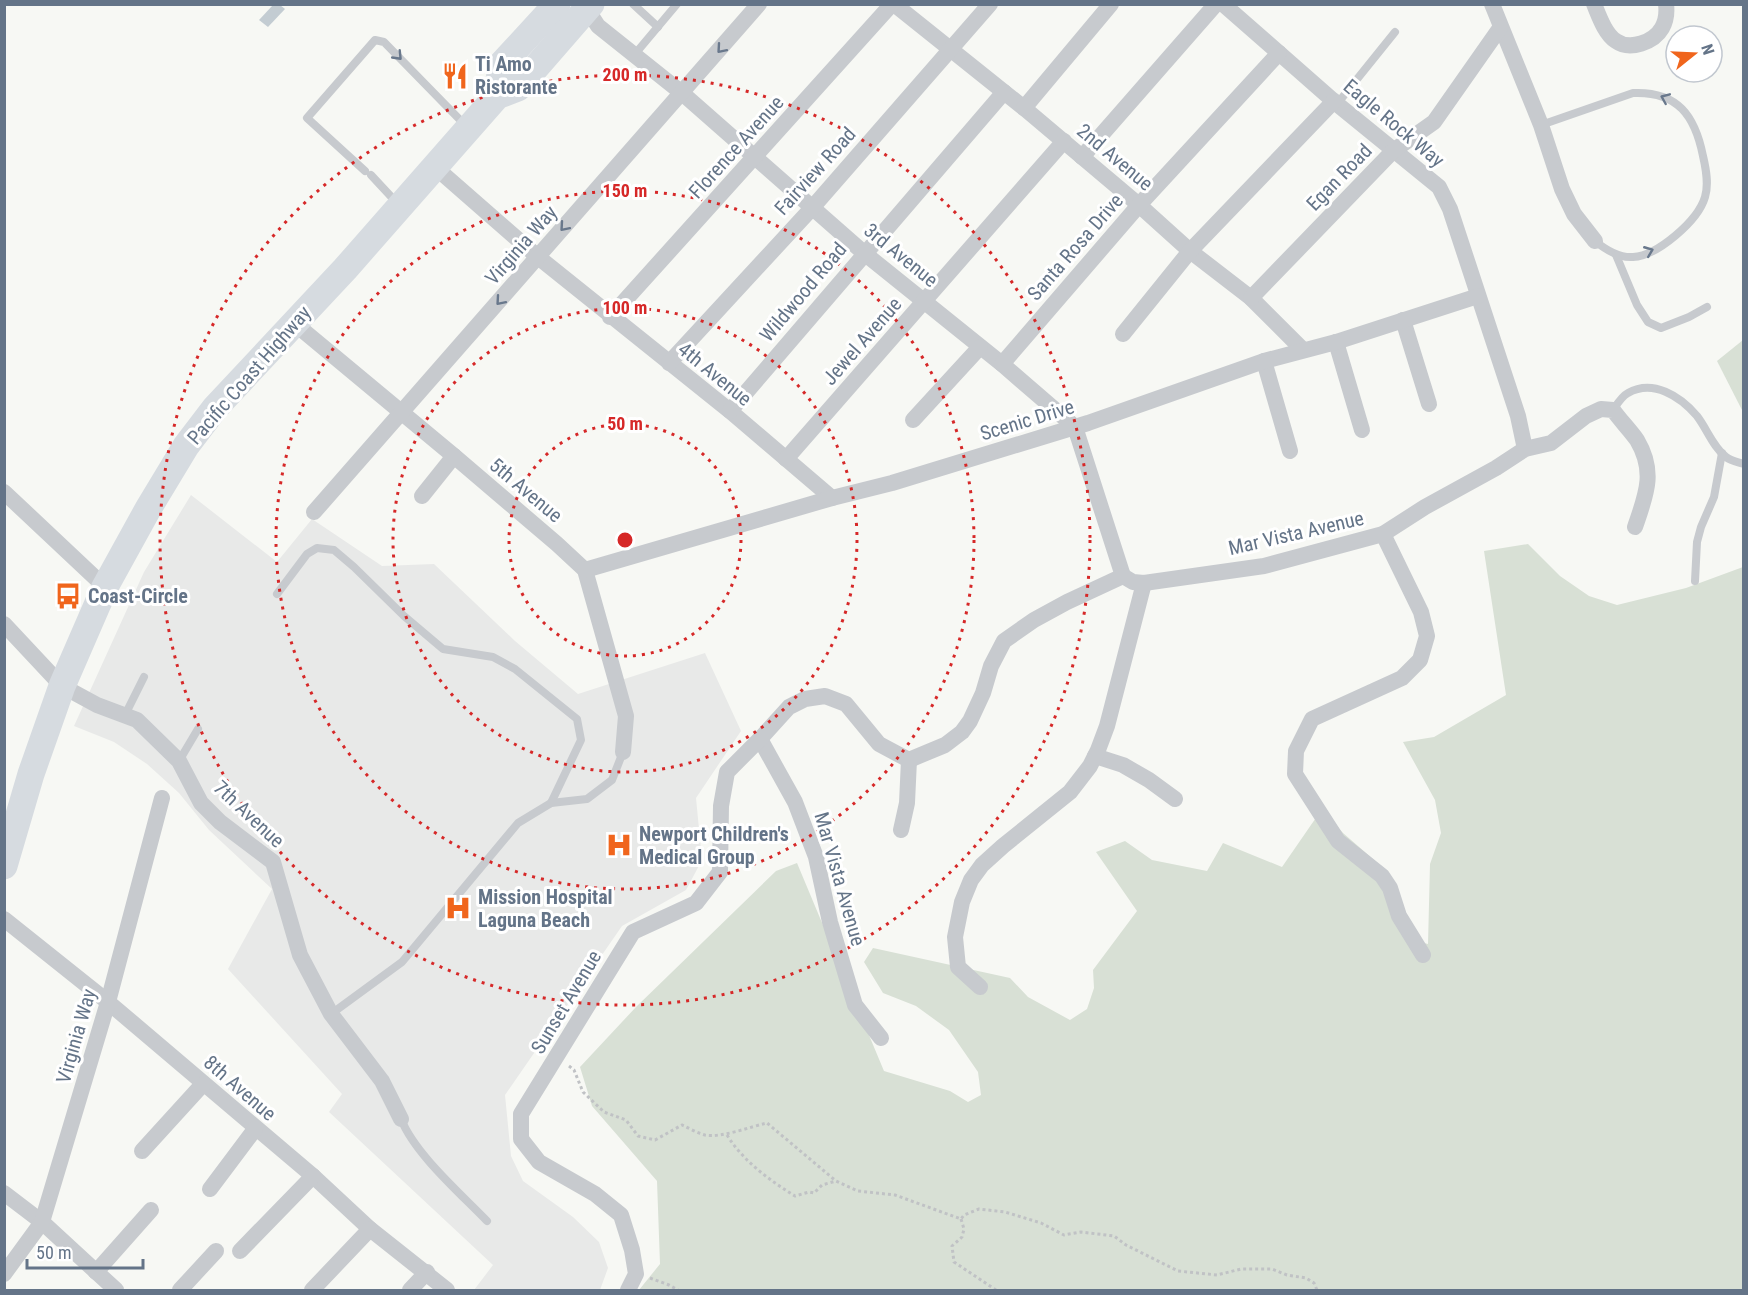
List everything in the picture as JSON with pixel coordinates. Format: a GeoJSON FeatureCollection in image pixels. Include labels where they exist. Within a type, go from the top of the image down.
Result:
{"type":"FeatureCollection","features":[{"type":"Feature","properties":{"kind":"highway","name":"Pacific Coast Highway"},"geometry":{"type":"LineString","coordinates":[[4,866],[31,774],[62,686],[105,587],[186,446],[215,408],[345,268],[497,96],[518,88],[576,8]]}},
{"type":"Feature","properties":{"kind":"street","name":"Virginia Way"},"geometry":{"type":"LineString","coordinates":[[314,512],[759,4]]}},
{"type":"Feature","properties":{"kind":"street","name":"2nd Avenue"},"geometry":{"type":"LineString","coordinates":[[893,4],[1024,108],[1190,251],[1251,298],[1303,350]]}},
{"type":"Feature","properties":{"kind":"street","name":"Florence Avenue"},"geometry":{"type":"LineString","coordinates":[[610,317],[893,4]]}},
{"type":"Feature","properties":{"kind":"street","name":"Fairview Road"},"geometry":{"type":"LineString","coordinates":[[669,363],[812,208],[990,4]]}},
{"type":"Feature","properties":{"kind":"street"},"geometry":{"type":"LineString","coordinates":[[1024,108],[1111,4]]}},
{"type":"Feature","properties":{"kind":"street"},"geometry":{"type":"LineString","coordinates":[[1082,157],[1216,4]]}},
{"type":"Feature","properties":{"kind":"street","name":"Eagle Rock Way"},"geometry":{"type":"LineString","coordinates":[[1223,4],[1335,103],[1438,187],[1450,209],[1518,416],[1525,449]]}},
{"type":"Feature","properties":{"kind":"street"},"geometry":{"type":"LineString","coordinates":[[1492,4],[1541,125],[1562,189],[1574,214],[1595,241]]}},
{"type":"Feature","properties":{"kind":"street"},"geometry":{"type":"LineString","coordinates":[[1594,4],[1612,39],[1631,45],[1649,40],[1658,33],[1664,23],[1666,4]]}},
{"type":"Feature","properties":{"kind":"street","name":"3rd Avenue"},"geometry":{"type":"LineString","coordinates":[[576,8],[682,93],[754,159],[864,253],[1002,364],[1075,427]]}},
{"type":"Feature","properties":{"kind":"street","name":"Egan Road"},"geometry":{"type":"LineString","coordinates":[[1251,298],[1393,151],[1434,122],[1500,28]]}},
{"type":"Feature","properties":{"kind":"street","name":"Santa Rosa Drive"},"geometry":{"type":"LineString","coordinates":[[1002,364],[1139,205],[1279,52]]}},
{"type":"Feature","properties":{"kind":"street","name":"Wildwood Road"},"geometry":{"type":"LineString","coordinates":[[730,411],[1004,92]]}},
{"type":"Feature","properties":{"kind":"street"},"geometry":{"type":"LineString","coordinates":[[1123,334],[1190,251],[1335,103]]}},
{"type":"Feature","properties":{"kind":"street","name":"Jewel Avenue"},"geometry":{"type":"LineString","coordinates":[[786,459],[1064,141]]}},
{"type":"Feature","properties":{"kind":"street","name":"4th Avenue"},"geometry":{"type":"LineString","coordinates":[[435,166],[538,257],[730,411],[832,498]]}},
{"type":"Feature","properties":{"kind":"street","name":"Scenic Drive"},"geometry":{"type":"LineString","coordinates":[[585,570],[832,498],[892,483],[1075,427],[1264,361],[1336,342],[1478,296]]}},
{"type":"Feature","properties":{"kind":"street"},"geometry":{"type":"LineString","coordinates":[[1403,320],[1429,404]]}},
{"type":"Feature","properties":{"kind":"street","name":"5th Avenue"},"geometry":{"type":"LineString","coordinates":[[294,323],[454,456],[585,570]]}},
{"type":"Feature","properties":{"kind":"street"},"geometry":{"type":"LineString","coordinates":[[1336,342],[1362,430]]}},
{"type":"Feature","properties":{"kind":"street"},"geometry":{"type":"LineString","coordinates":[[913,420],[980,347]]}},
{"type":"Feature","properties":{"kind":"street"},"geometry":{"type":"LineString","coordinates":[[1264,361],[1290,451]]}},
{"type":"Feature","properties":{"kind":"street","name":"Mar Vista Avenue"},"geometry":{"type":"LineString","coordinates":[[1123,576],[1133,582],[1144,583],[1264,566],[1383,534],[1525,449],[1551,443],[1586,416],[1602,409],[1613,410]]}},
{"type":"Feature","properties":{"kind":"street"},"geometry":{"type":"LineString","coordinates":[[1613,410],[1637,440],[1648,466],[1644,501],[1635,527]]}},
{"type":"Feature","properties":{"kind":"street"},"geometry":{"type":"LineString","coordinates":[[760,739],[789,707],[805,699],[825,696],[846,705],[879,744],[909,760],[945,746],[962,732],[970,721],[1004,641],[1034,620],[1123,576],[1075,427]]}},
{"type":"Feature","properties":{"kind":"street"},"geometry":{"type":"LineString","coordinates":[[422,496],[454,456]]}},
{"type":"Feature","properties":{"kind":"street"},"geometry":{"type":"LineString","coordinates":[[4,492],[105,587]]}},
{"type":"Feature","properties":{"kind":"street"},"geometry":{"type":"LineString","coordinates":[[1383,534],[1421,612],[1427,636],[1420,660],[1402,678],[1312,719],[1296,751],[1296,774],[1338,841],[1382,876],[1390,888],[1399,916],[1423,955]]}},
{"type":"Feature","properties":{"kind":"street"},"geometry":{"type":"LineString","coordinates":[[585,570],[626,716],[623,752]]}},
{"type":"Feature","properties":{"kind":"street"},"geometry":{"type":"LineString","coordinates":[[980,987],[958,967],[956,937],[962,902],[970,880],[982,865],[1003,846],[1070,792],[1090,766],[1107,726],[1144,583]]}},
{"type":"Feature","properties":{"kind":"street","name":"7th Avenue"},"geometry":{"type":"LineString","coordinates":[[4,624],[62,686],[97,705],[137,720],[179,761],[201,804],[220,822],[273,862],[300,955],[331,1014],[382,1081],[401,1119]]}},
{"type":"Feature","properties":{"kind":"street","name":"Mar Vista Avenue"},"geometry":{"type":"LineString","coordinates":[[760,739],[795,802],[816,856],[830,922],[855,1005],[881,1038]]}},
{"type":"Feature","properties":{"kind":"street","name":"Sunset Avenue"},"geometry":{"type":"LineString","coordinates":[[636,1274],[632,1250],[621,1215],[595,1194],[539,1162],[521,1139],[521,1114],[633,932],[696,903],[720,872],[721,806],[727,772],[760,739]]}},
{"type":"Feature","properties":{"kind":"street"},"geometry":{"type":"LineString","coordinates":[[1095,756],[1123,765],[1175,799]]}},
{"type":"Feature","properties":{"kind":"street"},"geometry":{"type":"LineString","coordinates":[[901,830],[908,803],[909,760]]}},
{"type":"Feature","properties":{"kind":"street","name":"Virginia Way"},"geometry":{"type":"LineString","coordinates":[[4,1274],[42,1222],[108,1002],[162,798]]}},
{"type":"Feature","properties":{"kind":"street","name":"8th Avenue"},"geometry":{"type":"LineString","coordinates":[[4,919],[108,1002],[313,1176],[370,1229],[447,1290]]}},
{"type":"Feature","properties":{"kind":"street"},"geometry":{"type":"LineString","coordinates":[[142,1151],[203,1084]]}},
{"type":"Feature","properties":{"kind":"street"},"geometry":{"type":"LineString","coordinates":[[210,1189],[255,1129]]}},
{"type":"Feature","properties":{"kind":"street"},"geometry":{"type":"LineString","coordinates":[[240,1251],[313,1176]]}},
{"type":"Feature","properties":{"kind":"street"},"geometry":{"type":"LineString","coordinates":[[4,1193],[42,1222],[116,1290]]}},
{"type":"Feature","properties":{"kind":"street"},"geometry":{"type":"LineString","coordinates":[[96,1272],[151,1210]]}},
{"type":"Feature","properties":{"kind":"street"},"geometry":{"type":"LineString","coordinates":[[312,1290],[370,1229]]}},
{"type":"Feature","properties":{"kind":"street"},"geometry":{"type":"LineString","coordinates":[[180,1290],[216,1251]]}},
{"type":"Feature","properties":{"kind":"street"},"geometry":{"type":"LineString","coordinates":[[410,1290],[427,1272]]}},
{"type":"Feature","properties":{"kind":"street"},"geometry":{"type":"LineString","coordinates":[[628,1290],[636,1274]]}},
{"type":"Feature","properties":{"kind":"lane"},"geometry":{"type":"LineString","coordinates":[[633,4],[658,27]]}},
{"type":"Feature","properties":{"kind":"lane"},"geometry":{"type":"LineString","coordinates":[[635,54],[658,27],[671,6]]}},
{"type":"Feature","properties":{"kind":"lane"},"geometry":{"type":"LineString","coordinates":[[1335,103],[1395,32]]}},
{"type":"Feature","properties":{"kind":"lane"},"geometry":{"type":"LineString","coordinates":[[400,206],[368,173],[307,118],[341,78],[375,40],[384,42],[468,128]]}},
{"type":"Feature","properties":{"kind":"lane"},"geometry":{"type":"LineString","coordinates":[[1541,125],[1633,93],[1647,92],[1670,99],[1690,116],[1696,128],[1706,171],[1705,199],[1685,227],[1661,246],[1633,257],[1616,255],[1595,241]]}},
{"type":"Feature","properties":{"kind":"lane"},"geometry":{"type":"LineString","coordinates":[[1616,255],[1637,305],[1648,322],[1660,328],[1707,307]]}},
{"type":"Feature","properties":{"kind":"lane"},"geometry":{"type":"LineString","coordinates":[[1613,410],[1626,394],[1638,389],[1646,387],[1666,391],[1683,402],[1697,416],[1722,453],[1743,464]]}},
{"type":"Feature","properties":{"kind":"lane"},"geometry":{"type":"LineString","coordinates":[[1695,581],[1697,542],[1714,496],[1722,453]]}},
{"type":"Feature","properties":{"kind":"lane"},"geometry":{"type":"LineString","coordinates":[[277,594],[307,554],[317,548],[334,550],[443,649],[493,657],[515,669],[577,719],[581,740],[550,803]]}},
{"type":"Feature","properties":{"kind":"lane"},"geometry":{"type":"LineString","coordinates":[[125,715],[144,677]]}},
{"type":"Feature","properties":{"kind":"lane"},"geometry":{"type":"LineString","coordinates":[[179,761],[198,729]]}},
{"type":"Feature","properties":{"kind":"lane"},"geometry":{"type":"LineString","coordinates":[[331,1014],[402,962],[518,823],[550,803],[587,799],[612,780],[623,752]]}},
{"type":"Feature","properties":{"kind":"lane"},"geometry":{"type":"LineString","coordinates":[[401,1119],[406,1133],[437,1170],[487,1221]]}},
{"type":"Feature","properties":{"kind":"path"},"geometry":{"type":"LineString","coordinates":[[557,1055],[574,1070],[583,1092],[604,1112],[626,1120],[638,1136],[655,1140],[682,1125],[706,1135],[727,1135],[742,1128],[768,1123],[836,1181],[858,1191],[895,1195],[961,1219]]}},
{"type":"Feature","properties":{"kind":"path"},"geometry":{"type":"LineString","coordinates":[[727,1135],[736,1150],[774,1183],[795,1196],[814,1193],[822,1185],[836,1181]]}},
{"type":"Feature","properties":{"kind":"path"},"geometry":{"type":"LineString","coordinates":[[961,1219],[964,1215],[979,1209],[1005,1212],[1041,1223],[1064,1235],[1081,1232],[1114,1236],[1126,1245],[1178,1271],[1216,1275],[1241,1269],[1272,1269],[1287,1275],[1306,1278],[1314,1283],[1317,1290]]}},
{"type":"Feature","properties":{"kind":"path"},"geometry":{"type":"LineString","coordinates":[[961,1219],[964,1229],[962,1237],[952,1246],[954,1262],[996,1290]]}},
{"type":"Feature","properties":{"kind":"path"},"geometry":{"type":"LineString","coordinates":[[636,1274],[678,1290]]}},
{"type":"Feature","properties":{"kind":"shaded area"},"geometry":{"type":"Polygon","coordinates":[[[273,5],[280,5],[285,9],[268,27],[259,20],[273,5]]]}},
{"type":"Feature","properties":{"kind":"shaded area"},"geometry":{"type":"Polygon","coordinates":[[[1743,340],[1743,412],[1717,361],[1743,340]]]}},
{"type":"Feature","properties":{"kind":"shaded area","name":"Mission Hospital Laguna Beach"},"geometry":{"type":"Polygon","coordinates":[[[191,495],[277,562],[312,519],[382,566],[434,564],[515,641],[578,694],[705,653],[741,731],[696,798],[702,860],[686,890],[622,926],[505,1095],[511,1156],[523,1181],[573,1217],[599,1242],[608,1268],[600,1290],[474,1290],[493,1265],[329,1112],[342,1094],[228,969],[272,889],[209,830],[179,793],[147,764],[114,742],[74,726],[144,572],[191,495]]]}},
{"type":"Feature","properties":{"kind":"shaded area"},"geometry":{"type":"Polygon","coordinates":[[[1528,544],[1560,576],[1589,596],[1617,605],[1686,588],[1743,567],[1743,1290],[639,1290],[660,1264],[657,1181],[592,1106],[580,1067],[636,1007],[776,871],[797,863],[884,1071],[950,1091],[968,1102],[981,1095],[978,1072],[949,1030],[916,1006],[883,993],[864,962],[873,948],[1010,978],[1028,997],[1070,1020],[1087,1009],[1094,988],[1093,970],[1137,911],[1096,852],[1125,841],[1152,860],[1207,871],[1223,843],[1282,867],[1322,809],[1343,833],[1381,866],[1412,940],[1428,944],[1430,864],[1441,833],[1435,800],[1403,742],[1434,737],[1506,695],[1484,551],[1528,544]]]}},
{"type":"Feature","properties":{"kind":"place","name":"Ti Amo Ristorante"},"geometry":{"type":"Point","coordinates":[455,76]}},
{"type":"Feature","properties":{"kind":"place","name":"Coast-Circle"},"geometry":{"type":"Point","coordinates":[68,596]}},
{"type":"Feature","properties":{"kind":"place","name":"Newport Children's Medical Group"},"geometry":{"type":"Point","coordinates":[619,845]}},
{"type":"Feature","properties":{"kind":"place","name":"Mission Hospital Laguna Beach"},"geometry":{"type":"Point","coordinates":[458,908]}}]}
